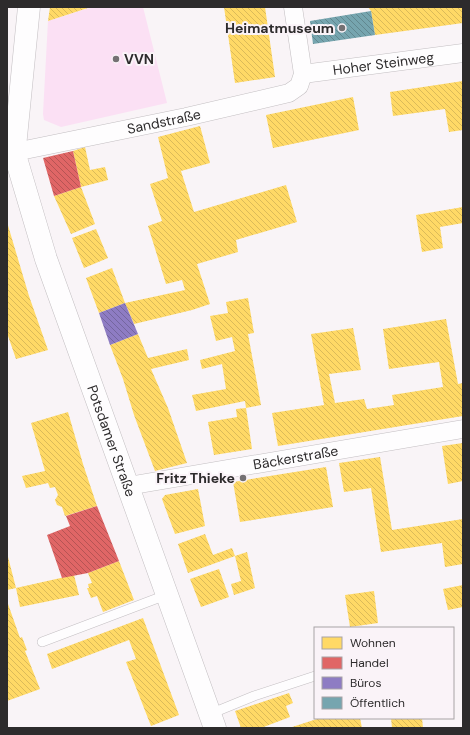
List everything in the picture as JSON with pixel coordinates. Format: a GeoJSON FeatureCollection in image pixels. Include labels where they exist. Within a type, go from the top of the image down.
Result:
{"type":"FeatureCollection","features":[{"type":"Feature","properties":{"kind":"street","name":"Potsdamer Straße"},"geometry":{"type":"LineString","coordinates":[[15,152],[17,114],[29,7]]}},
{"type":"Feature","properties":{"kind":"street"},"geometry":{"type":"LineString","coordinates":[[293,7],[303,74]]}},
{"type":"Feature","properties":{"kind":"street","name":"Hoher Steinweg"},"geometry":{"type":"LineString","coordinates":[[303,74],[463,52]]}},
{"type":"Feature","properties":{"kind":"street","name":"Sandstraße"},"geometry":{"type":"LineString","coordinates":[[15,152],[186,117],[289,93],[299,86],[303,74]]}},
{"type":"Feature","properties":{"kind":"street","name":"Potsdamer Straße"},"geometry":{"type":"LineString","coordinates":[[7,128],[46,259],[212,721]]}},
{"type":"Feature","properties":{"kind":"street","name":"Bäckerstraße"},"geometry":{"type":"LineString","coordinates":[[128,486],[463,429]]}},
{"type":"Feature","properties":{"kind":"lane"},"geometry":{"type":"LineString","coordinates":[[42,642],[166,595]]}},
{"type":"Feature","properties":{"kind":"lane"},"geometry":{"type":"LineString","coordinates":[[212,721],[254,696],[314,676]]}},
{"type":"Feature","properties":{"kind":"shaded area"},"geometry":{"type":"Polygon","coordinates":[[[92,7],[143,7],[167,103],[61,127],[44,120],[43,114],[48,21],[92,7]]]}},
{"type":"Feature","properties":{"kind":"building: Wohnen"},"geometry":{"type":"Polygon","coordinates":[[[50,7],[91,7],[48,21],[50,7]]]}},
{"type":"Feature","properties":{"kind":"building: Wohnen"},"geometry":{"type":"Polygon","coordinates":[[[224,7],[265,7],[275,77],[235,83],[224,7]]]}},
{"type":"Feature","properties":{"kind":"building: Wohnen"},"geometry":{"type":"Polygon","coordinates":[[[368,7],[463,7],[463,23],[375,35],[371,11],[368,7]]]}},
{"type":"Feature","properties":{"kind":"building: Wohnen"},"geometry":{"type":"Polygon","coordinates":[[[463,81],[463,130],[449,132],[445,109],[393,116],[390,92],[463,81]]]}},
{"type":"Feature","properties":{"kind":"building: Wohnen"},"geometry":{"type":"Polygon","coordinates":[[[353,97],[359,130],[273,148],[266,115],[353,97]]]}},
{"type":"Feature","properties":{"kind":"building: Wohnen"},"geometry":{"type":"Polygon","coordinates":[[[200,126],[210,163],[181,171],[194,212],[286,185],[297,222],[236,240],[238,252],[197,264],[210,304],[192,310],[134,324],[125,303],[185,290],[182,280],[166,284],[148,226],[162,221],[150,184],[168,178],[158,137],[200,126]]]}},
{"type":"Feature","properties":{"kind":"building: Wohnen"},"geometry":{"type":"Polygon","coordinates":[[[85,147],[90,170],[105,167],[108,180],[81,187],[73,151],[85,147]]]}},
{"type":"Feature","properties":{"kind":"building: Wohnen"},"geometry":{"type":"Polygon","coordinates":[[[81,187],[95,224],[71,234],[54,196],[81,187]]]}},
{"type":"Feature","properties":{"kind":"building: Wohnen"},"geometry":{"type":"Polygon","coordinates":[[[463,207],[463,223],[440,227],[443,248],[422,252],[416,215],[463,207]]]}},
{"type":"Feature","properties":{"kind":"building: Wohnen"},"geometry":{"type":"Polygon","coordinates":[[[7,222],[29,296],[48,350],[16,359],[7,333],[7,222]]]}},
{"type":"Feature","properties":{"kind":"building: Wohnen"},"geometry":{"type":"Polygon","coordinates":[[[96,229],[108,258],[84,268],[72,238],[96,229]]]}},
{"type":"Feature","properties":{"kind":"building: Wohnen"},"geometry":{"type":"Polygon","coordinates":[[[112,268],[125,303],[99,313],[86,278],[112,268]]]}},
{"type":"Feature","properties":{"kind":"building: Wohnen"},"geometry":{"type":"Polygon","coordinates":[[[248,298],[254,333],[248,334],[261,405],[246,408],[245,401],[196,411],[192,395],[226,389],[222,364],[202,369],[200,360],[235,351],[232,337],[216,341],[210,316],[228,313],[226,302],[248,298]]]}},
{"type":"Feature","properties":{"kind":"building: Wohnen"},"geometry":{"type":"Polygon","coordinates":[[[446,319],[458,384],[463,383],[463,416],[278,446],[272,413],[324,405],[311,334],[353,328],[361,370],[329,374],[335,403],[364,399],[367,409],[394,405],[392,395],[443,387],[439,362],[389,369],[383,329],[446,319]]]}},
{"type":"Feature","properties":{"kind":"building: Wohnen"},"geometry":{"type":"Polygon","coordinates":[[[138,334],[148,358],[187,349],[189,360],[151,369],[168,408],[187,463],[155,471],[110,345],[138,334]]]}},
{"type":"Feature","properties":{"kind":"building: Wohnen"},"geometry":{"type":"Polygon","coordinates":[[[246,408],[252,449],[214,455],[208,422],[237,417],[236,409],[246,408]]]}},
{"type":"Feature","properties":{"kind":"building: Wohnen"},"geometry":{"type":"Polygon","coordinates":[[[68,412],[97,506],[65,516],[62,507],[57,505],[55,500],[58,495],[55,487],[50,488],[48,483],[26,488],[22,476],[45,471],[31,423],[68,412]]]}},
{"type":"Feature","properties":{"kind":"building: Wohnen"},"geometry":{"type":"Polygon","coordinates":[[[463,443],[463,481],[448,484],[442,446],[463,443]]]}},
{"type":"Feature","properties":{"kind":"building: Wohnen"},"geometry":{"type":"Polygon","coordinates":[[[380,457],[392,530],[463,519],[463,564],[445,567],[442,543],[381,552],[371,488],[344,492],[339,463],[380,457]]]}},
{"type":"Feature","properties":{"kind":"building: Wohnen"},"geometry":{"type":"Polygon","coordinates":[[[326,467],[333,507],[240,522],[233,482],[326,467]]]}},
{"type":"Feature","properties":{"kind":"building: Wohnen"},"geometry":{"type":"Polygon","coordinates":[[[198,489],[205,526],[175,534],[162,499],[165,495],[198,489]]]}},
{"type":"Feature","properties":{"kind":"building: Wohnen"},"geometry":{"type":"Polygon","coordinates":[[[205,534],[213,555],[232,548],[235,556],[188,573],[178,544],[205,534]]]}},
{"type":"Feature","properties":{"kind":"building: Wohnen"},"geometry":{"type":"Polygon","coordinates":[[[247,552],[255,588],[234,595],[231,584],[241,581],[235,556],[247,552]]]}},
{"type":"Feature","properties":{"kind":"building: Wohnen"},"geometry":{"type":"Polygon","coordinates":[[[7,553],[16,588],[7,590],[7,553]]]}},
{"type":"Feature","properties":{"kind":"building: Wohnen"},"geometry":{"type":"Polygon","coordinates":[[[119,561],[134,600],[103,612],[97,596],[91,598],[87,588],[89,588],[88,584],[92,583],[88,573],[119,561]]]}},
{"type":"Feature","properties":{"kind":"building: Wohnen"},"geometry":{"type":"Polygon","coordinates":[[[219,569],[229,597],[201,607],[190,579],[219,569]]]}},
{"type":"Feature","properties":{"kind":"building: Wohnen"},"geometry":{"type":"Polygon","coordinates":[[[74,575],[79,595],[20,607],[16,588],[74,575]]]}},
{"type":"Feature","properties":{"kind":"building: Wohnen"},"geometry":{"type":"Polygon","coordinates":[[[463,585],[463,607],[448,610],[443,589],[463,585]]]}},
{"type":"Feature","properties":{"kind":"building: Wohnen"},"geometry":{"type":"Polygon","coordinates":[[[374,591],[378,623],[350,627],[345,595],[374,591]]]}},
{"type":"Feature","properties":{"kind":"building: Wohnen"},"geometry":{"type":"Polygon","coordinates":[[[7,601],[20,638],[22,637],[27,650],[25,651],[40,689],[7,701],[7,601]]]}},
{"type":"Feature","properties":{"kind":"building: Wohnen"},"geometry":{"type":"Polygon","coordinates":[[[143,618],[179,715],[151,726],[126,662],[136,659],[129,640],[52,669],[47,654],[143,618]]]}},
{"type":"Feature","properties":{"kind":"building: Wohnen"},"geometry":{"type":"Polygon","coordinates":[[[289,693],[293,703],[286,706],[290,717],[261,728],[241,728],[235,711],[289,693]]]}},
{"type":"Feature","properties":{"kind":"building: Wohnen"},"geometry":{"type":"Polygon","coordinates":[[[317,719],[360,719],[362,728],[289,728],[317,719]]]}},
{"type":"Feature","properties":{"kind":"building: Wohnen"},"geometry":{"type":"Polygon","coordinates":[[[391,719],[422,719],[423,728],[392,728],[391,719]]]}},
{"type":"Feature","properties":{"kind":"building: Handel"},"geometry":{"type":"Polygon","coordinates":[[[73,151],[81,187],[54,196],[43,158],[73,151]]]}},
{"type":"Feature","properties":{"kind":"building: Handel"},"geometry":{"type":"Polygon","coordinates":[[[97,506],[119,561],[88,573],[62,578],[47,535],[70,526],[66,516],[97,506]]]}},
{"type":"Feature","properties":{"kind":"building: Büros"},"geometry":{"type":"Polygon","coordinates":[[[125,303],[138,334],[110,345],[99,313],[125,303]]]}},
{"type":"Feature","properties":{"kind":"building: Öffentlich","name":"Heimatmuseum"},"geometry":{"type":"Polygon","coordinates":[[[371,11],[375,35],[313,44],[310,21],[371,11]]]}},
{"type":"Feature","properties":{"kind":"place","name":"Heimatmuseum"},"geometry":{"type":"Point","coordinates":[342,28]}},
{"type":"Feature","properties":{"kind":"place","name":"VVN"},"geometry":{"type":"Point","coordinates":[116,59]}},
{"type":"Feature","properties":{"kind":"place","name":"Fritz Thieke"},"geometry":{"type":"Point","coordinates":[243,478]}}]}
